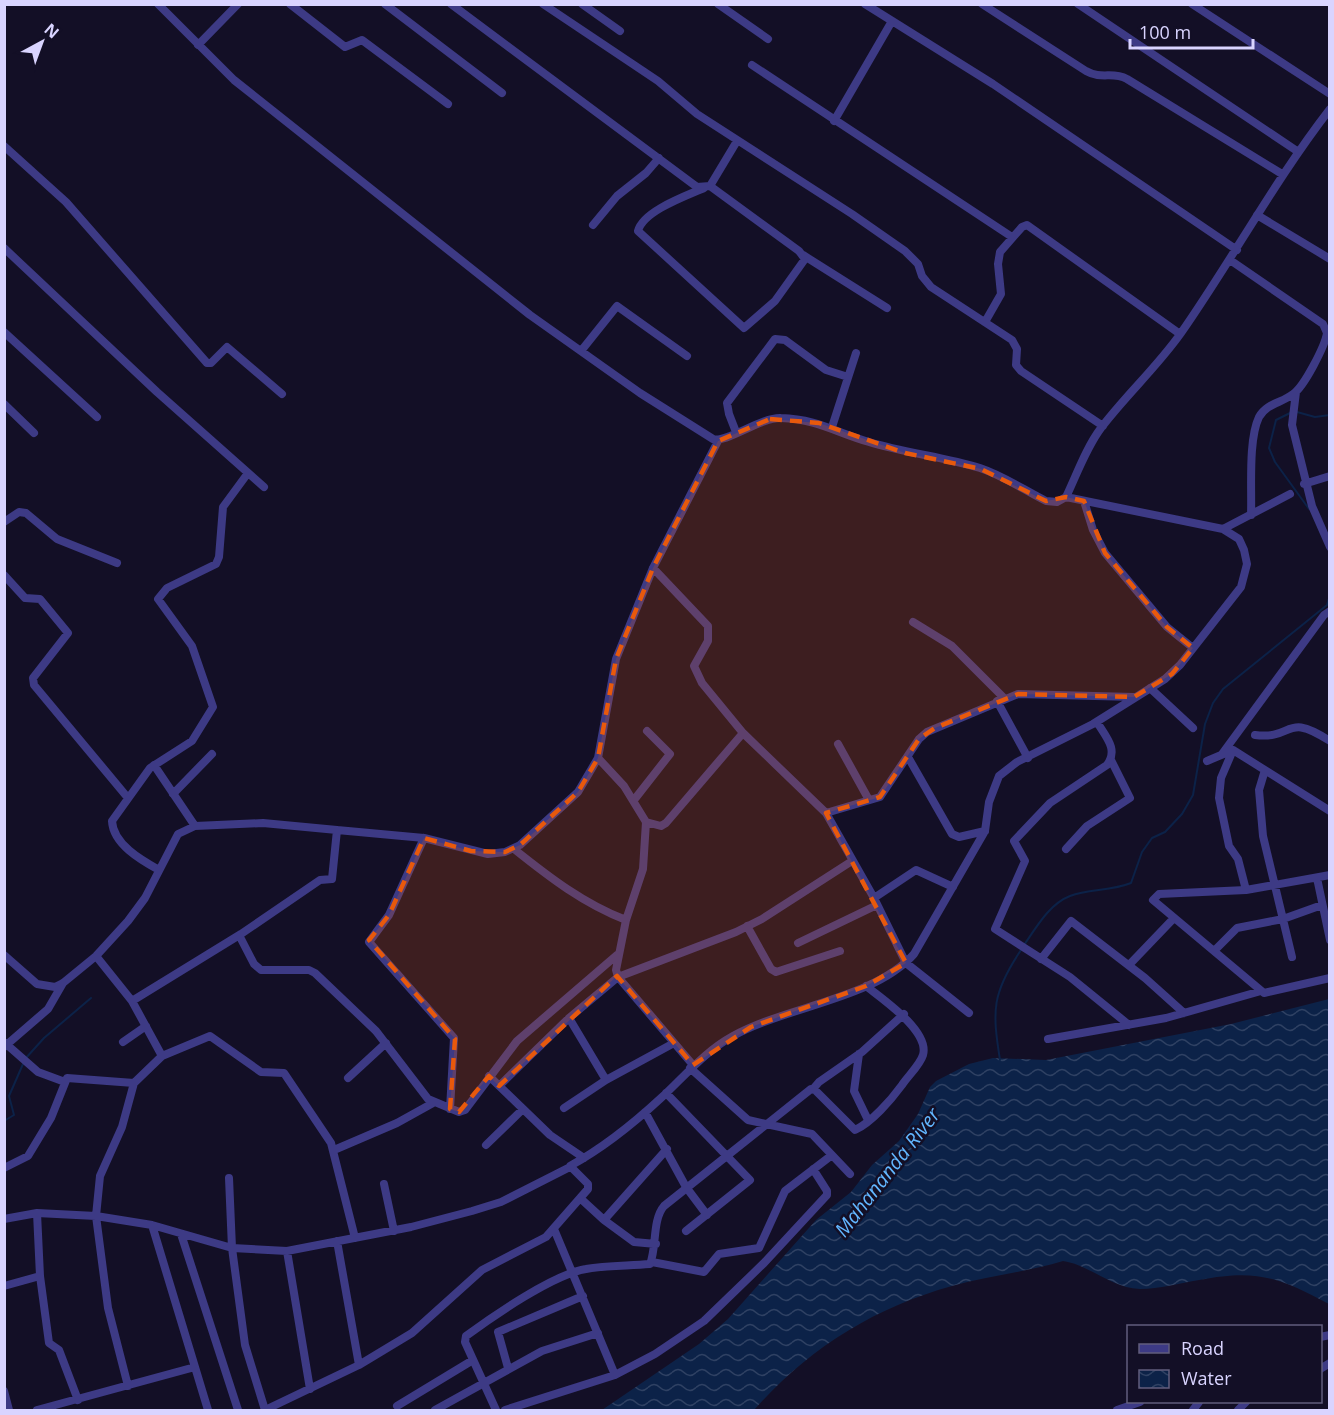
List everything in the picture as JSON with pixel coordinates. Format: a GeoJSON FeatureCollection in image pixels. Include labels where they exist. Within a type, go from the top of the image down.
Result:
{"type":"FeatureCollection","features":[{"type":"Feature","properties":{"kind":"street"},"geometry":{"type":"LineString","coordinates":[[158,4],[243,87],[530,315],[640,393],[718,441]]}},
{"type":"Feature","properties":{"kind":"street"},"geometry":{"type":"LineString","coordinates":[[198,45],[238,4]]}},
{"type":"Feature","properties":{"kind":"street"},"geometry":{"type":"LineString","coordinates":[[290,4],[345,47],[362,40],[448,104]]}},
{"type":"Feature","properties":{"kind":"street"},"geometry":{"type":"LineString","coordinates":[[385,4],[502,93]]}},
{"type":"Feature","properties":{"kind":"street"},"geometry":{"type":"LineString","coordinates":[[451,4],[697,187],[707,187],[803,255],[887,308]]}},
{"type":"Feature","properties":{"kind":"street"},"geometry":{"type":"LineString","coordinates":[[543,4],[556,8],[658,81],[697,114],[905,251],[918,264],[922,276],[931,287],[1016,344],[1015,360],[1021,371],[1103,426]]}},
{"type":"Feature","properties":{"kind":"street"},"geometry":{"type":"LineString","coordinates":[[582,4],[620,31]]}},
{"type":"Feature","properties":{"kind":"street"},"geometry":{"type":"LineString","coordinates":[[718,4],[768,39]]}},
{"type":"Feature","properties":{"kind":"street"},"geometry":{"type":"LineString","coordinates":[[865,4],[993,84],[1237,250]]}},
{"type":"Feature","properties":{"kind":"street"},"geometry":{"type":"LineString","coordinates":[[982,4],[1086,70],[1103,77],[1120,75],[1282,174]]}},
{"type":"Feature","properties":{"kind":"street"},"geometry":{"type":"LineString","coordinates":[[1078,4],[1297,151]]}},
{"type":"Feature","properties":{"kind":"street"},"geometry":{"type":"LineString","coordinates":[[1192,4],[1329,94]]}},
{"type":"Feature","properties":{"kind":"street"},"geometry":{"type":"LineString","coordinates":[[834,122],[892,21]]}},
{"type":"Feature","properties":{"kind":"street"},"geometry":{"type":"LineString","coordinates":[[752,65],[834,122],[1012,237]]}},
{"type":"Feature","properties":{"kind":"street"},"geometry":{"type":"LineString","coordinates":[[4,955],[37,984],[55,987],[63,983],[96,956],[137,910],[178,834],[195,826],[263,824],[424,838],[488,854],[514,849],[551,819],[578,792],[598,758],[616,659],[653,568],[718,441],[736,432],[780,417],[832,427],[861,440],[905,453],[981,469],[1046,501],[1056,502],[1066,497],[1103,426],[1156,366],[1180,334],[1237,250],[1297,151],[1329,109]]}},
{"type":"Feature","properties":{"kind":"street"},"geometry":{"type":"LineString","coordinates":[[737,141],[707,187],[662,208],[641,225],[638,231],[742,328],[781,294],[802,265],[805,259],[803,255]]}},
{"type":"Feature","properties":{"kind":"street"},"geometry":{"type":"LineString","coordinates":[[4,146],[66,202],[207,363],[211,363],[227,347],[282,394]]}},
{"type":"Feature","properties":{"kind":"street"},"geometry":{"type":"LineString","coordinates":[[594,225],[617,196],[646,173],[659,158]]}},
{"type":"Feature","properties":{"kind":"street"},"geometry":{"type":"LineString","coordinates":[[1257,215],[1329,259]]}},
{"type":"Feature","properties":{"kind":"street"},"geometry":{"type":"LineString","coordinates":[[985,322],[1001,294],[998,257],[1022,226],[1033,227],[1180,334]]}},
{"type":"Feature","properties":{"kind":"street"},"geometry":{"type":"LineString","coordinates":[[4,248],[264,487]]}},
{"type":"Feature","properties":{"kind":"street"},"geometry":{"type":"LineString","coordinates":[[1230,260],[1326,329],[1327,338],[1296,392],[1292,418],[1305,483],[1329,547]]}},
{"type":"Feature","properties":{"kind":"street"},"geometry":{"type":"LineString","coordinates":[[581,351],[617,306],[687,356]]}},
{"type":"Feature","properties":{"kind":"street"},"geometry":{"type":"LineString","coordinates":[[4,332],[97,417]]}},
{"type":"Feature","properties":{"kind":"street"},"geometry":{"type":"LineString","coordinates":[[736,432],[727,403],[775,339],[785,340],[826,370],[848,377]]}},
{"type":"Feature","properties":{"kind":"street"},"geometry":{"type":"LineString","coordinates":[[832,427],[856,353]]}},
{"type":"Feature","properties":{"kind":"street"},"geometry":{"type":"LineString","coordinates":[[1251,515],[1254,438],[1259,417],[1273,404],[1296,392]]}},
{"type":"Feature","properties":{"kind":"street"},"geometry":{"type":"LineString","coordinates":[[4,404],[34,433]]}},
{"type":"Feature","properties":{"kind":"street"},"geometry":{"type":"LineString","coordinates":[[159,870],[131,853],[113,828],[112,821],[154,765],[190,743],[213,707],[192,646],[158,599],[167,588],[216,564],[219,558],[223,507],[248,473]]}},
{"type":"Feature","properties":{"kind":"street"},"geometry":{"type":"LineString","coordinates":[[1305,483],[1329,476]]}},
{"type":"Feature","properties":{"kind":"street"},"geometry":{"type":"LineString","coordinates":[[1223,529],[1290,494]]}},
{"type":"Feature","properties":{"kind":"street"},"geometry":{"type":"LineString","coordinates":[[4,1219],[37,1213],[96,1216],[152,1225],[232,1248],[287,1251],[394,1231],[501,1202],[585,1158],[645,1112],[692,1066],[719,1045],[750,1027],[866,986],[906,963],[985,831],[989,802],[999,776],[1096,722],[1172,674],[1241,587],[1245,575],[1244,550],[1239,539],[1223,529],[1066,497]]}},
{"type":"Feature","properties":{"kind":"street"},"geometry":{"type":"LineString","coordinates":[[1084,501],[1093,530],[1105,553],[1167,627],[1193,648]]}},
{"type":"Feature","properties":{"kind":"street"},"geometry":{"type":"LineString","coordinates":[[4,522],[20,512],[26,513],[57,539],[117,563]]}},
{"type":"Feature","properties":{"kind":"street"},"geometry":{"type":"LineString","coordinates":[[653,568],[708,626],[708,641],[694,669],[743,733],[826,813],[906,963],[969,1012]]}},
{"type":"Feature","properties":{"kind":"street"},"geometry":{"type":"LineString","coordinates":[[4,575],[25,598],[40,599],[68,633],[33,678],[34,685],[128,798]]}},
{"type":"Feature","properties":{"kind":"street"},"geometry":{"type":"LineString","coordinates":[[1222,754],[1329,611]]}},
{"type":"Feature","properties":{"kind":"street"},"geometry":{"type":"LineString","coordinates":[[913,622],[952,646],[1000,700],[1028,758]]}},
{"type":"Feature","properties":{"kind":"street"},"geometry":{"type":"LineString","coordinates":[[1150,688],[1193,728]]}},
{"type":"Feature","properties":{"kind":"street"},"geometry":{"type":"LineString","coordinates":[[826,813],[884,793],[919,740],[935,728],[1000,700],[1028,692],[1134,697]]}},
{"type":"Feature","properties":{"kind":"street"},"geometry":{"type":"LineString","coordinates":[[1096,722],[1114,752],[1111,760],[1047,806],[1014,841],[1025,861],[995,929],[1010,941],[1070,977],[1129,1025]]}},
{"type":"Feature","properties":{"kind":"street"},"geometry":{"type":"LineString","coordinates":[[1255,735],[1271,736],[1298,726],[1313,730],[1329,741]]}},
{"type":"Feature","properties":{"kind":"street"},"geometry":{"type":"LineString","coordinates":[[634,800],[670,754],[647,731]]}},
{"type":"Feature","properties":{"kind":"street"},"geometry":{"type":"LineString","coordinates":[[646,822],[661,826],[666,823],[743,733]]}},
{"type":"Feature","properties":{"kind":"street"},"geometry":{"type":"LineString","coordinates":[[838,744],[869,800]]}},
{"type":"Feature","properties":{"kind":"street"},"geometry":{"type":"LineString","coordinates":[[1207,761],[1233,750]]}},
{"type":"Feature","properties":{"kind":"street"},"geometry":{"type":"LineString","coordinates":[[1233,750],[1329,811]]}},
{"type":"Feature","properties":{"kind":"street"},"geometry":{"type":"LineString","coordinates":[[1233,750],[1221,778],[1219,798],[1229,846],[1238,859],[1246,890]]}},
{"type":"Feature","properties":{"kind":"street"},"geometry":{"type":"LineString","coordinates":[[173,794],[212,754]]}},
{"type":"Feature","properties":{"kind":"street"},"geometry":{"type":"LineString","coordinates":[[908,757],[952,834],[959,837],[985,831]]}},
{"type":"Feature","properties":{"kind":"street"},"geometry":{"type":"LineString","coordinates":[[598,758],[634,800],[646,822],[643,869],[626,920],[616,965],[618,977],[692,1066],[746,1118],[812,1134],[850,1174]]}},
{"type":"Feature","properties":{"kind":"street"},"geometry":{"type":"LineString","coordinates":[[1066,849],[1087,826],[1130,798],[1111,760]]}},
{"type":"Feature","properties":{"kind":"street"},"geometry":{"type":"LineString","coordinates":[[154,765],[195,826]]}},
{"type":"Feature","properties":{"kind":"street"},"geometry":{"type":"LineString","coordinates":[[1265,770],[1259,790],[1262,833],[1292,957]]}},
{"type":"Feature","properties":{"kind":"street"},"geometry":{"type":"LineString","coordinates":[[132,1001],[240,935],[320,880],[332,879],[337,830]]}},
{"type":"Feature","properties":{"kind":"street"},"geometry":{"type":"LineString","coordinates":[[424,838],[389,915],[369,942],[454,1038],[450,1109]]}},
{"type":"Feature","properties":{"kind":"street"},"geometry":{"type":"LineString","coordinates":[[514,849],[558,883],[603,911],[626,920]]}},
{"type":"Feature","properties":{"kind":"street"},"geometry":{"type":"LineString","coordinates":[[499,1086],[569,1018],[618,977],[701,947],[747,926],[852,861]]}},
{"type":"Feature","properties":{"kind":"street"},"geometry":{"type":"LineString","coordinates":[[798,943],[875,902],[916,870],[953,887]]}},
{"type":"Feature","properties":{"kind":"street"},"geometry":{"type":"LineString","coordinates":[[1329,875],[1246,890],[1158,894],[1153,902],[1215,950],[1265,993],[1329,978]]}},
{"type":"Feature","properties":{"kind":"street"},"geometry":{"type":"LineString","coordinates":[[1317,878],[1329,936]]}},
{"type":"Feature","properties":{"kind":"street"},"geometry":{"type":"LineString","coordinates":[[1215,950],[1237,928],[1283,919],[1322,905]]}},
{"type":"Feature","properties":{"kind":"street"},"geometry":{"type":"LineString","coordinates":[[1129,965],[1174,918]]}},
{"type":"Feature","properties":{"kind":"street"},"geometry":{"type":"LineString","coordinates":[[1041,959],[1070,921],[1129,965],[1184,1013]]}},
{"type":"Feature","properties":{"kind":"street"},"geometry":{"type":"LineString","coordinates":[[747,926],[771,969],[776,972],[840,951]]}},
{"type":"Feature","properties":{"kind":"street"},"geometry":{"type":"LineString","coordinates":[[240,935],[254,964],[261,970],[312,971],[353,1008],[386,1043],[433,1103],[459,1112],[465,1110],[517,1041],[618,955]]}},
{"type":"Feature","properties":{"kind":"street"},"geometry":{"type":"LineString","coordinates":[[96,956],[132,1001],[162,1056]]}},
{"type":"Feature","properties":{"kind":"street"},"geometry":{"type":"LineString","coordinates":[[63,983],[48,1009],[5,1045],[38,1072],[64,1082]]}},
{"type":"Feature","properties":{"kind":"street"},"geometry":{"type":"LineString","coordinates":[[813,1089],[854,1130],[896,1093],[923,1054],[922,1045],[904,1014],[866,986]]}},
{"type":"Feature","properties":{"kind":"street"},"geometry":{"type":"LineString","coordinates":[[1048,1039],[1184,1013],[1261,991]]}},
{"type":"Feature","properties":{"kind":"street"},"geometry":{"type":"LineString","coordinates":[[652,1262],[661,1210],[765,1124],[859,1054],[904,1014]]}},
{"type":"Feature","properties":{"kind":"street"},"geometry":{"type":"LineString","coordinates":[[569,1018],[606,1080]]}},
{"type":"Feature","properties":{"kind":"street"},"geometry":{"type":"LineString","coordinates":[[123,1042],[146,1026]]}},
{"type":"Feature","properties":{"kind":"street"},"geometry":{"type":"LineString","coordinates":[[128,1386],[108,1308],[96,1216],[100,1176],[122,1126],[134,1083],[162,1056],[210,1036],[259,1071],[284,1073],[325,1131],[334,1150],[355,1238]]}},
{"type":"Feature","properties":{"kind":"street"},"geometry":{"type":"LineString","coordinates":[[564,1108],[606,1080],[674,1042]]}},
{"type":"Feature","properties":{"kind":"street"},"geometry":{"type":"LineString","coordinates":[[348,1078],[386,1043]]}},
{"type":"Feature","properties":{"kind":"street"},"geometry":{"type":"LineString","coordinates":[[859,1054],[854,1091],[868,1120]]}},
{"type":"Feature","properties":{"kind":"street"},"geometry":{"type":"LineString","coordinates":[[489,1076],[550,1135],[585,1158]]}},
{"type":"Feature","properties":{"kind":"street"},"geometry":{"type":"LineString","coordinates":[[4,1168],[28,1156],[51,1118],[64,1082],[69,1078],[134,1083]]}},
{"type":"Feature","properties":{"kind":"street"},"geometry":{"type":"LineString","coordinates":[[666,1093],[728,1156],[750,1182],[686,1231]]}},
{"type":"Feature","properties":{"kind":"street"},"geometry":{"type":"LineString","coordinates":[[334,1150],[397,1124],[433,1103]]}},
{"type":"Feature","properties":{"kind":"street"},"geometry":{"type":"LineString","coordinates":[[486,1145],[523,1109]]}},
{"type":"Feature","properties":{"kind":"street"},"geometry":{"type":"LineString","coordinates":[[645,1112],[687,1187],[707,1215]]}},
{"type":"Feature","properties":{"kind":"street"},"geometry":{"type":"LineString","coordinates":[[604,1220],[667,1149]]}},
{"type":"Feature","properties":{"kind":"street"},"geometry":{"type":"LineString","coordinates":[[496,1410],[465,1342],[466,1336],[509,1306],[572,1273],[652,1262],[703,1272],[708,1270],[719,1254],[759,1248],[785,1191],[832,1155]]}},
{"type":"Feature","properties":{"kind":"street"},"geometry":{"type":"LineString","coordinates":[[229,1178],[232,1248],[245,1345],[265,1410],[359,1365],[412,1333],[482,1270],[511,1253],[538,1242],[554,1229],[588,1189],[588,1184],[570,1167]]}},
{"type":"Feature","properties":{"kind":"street"},"geometry":{"type":"LineString","coordinates":[[505,1410],[615,1375],[655,1354],[704,1321],[771,1255],[827,1195],[827,1191],[813,1169]]}},
{"type":"Feature","properties":{"kind":"street"},"geometry":{"type":"LineString","coordinates":[[384,1184],[394,1231]]}},
{"type":"Feature","properties":{"kind":"street"},"geometry":{"type":"LineString","coordinates":[[580,1198],[604,1220],[634,1242],[656,1244]]}},
{"type":"Feature","properties":{"kind":"street"},"geometry":{"type":"LineString","coordinates":[[37,1213],[40,1276],[49,1343],[59,1350],[78,1400]]}},
{"type":"Feature","properties":{"kind":"street"},"geometry":{"type":"LineString","coordinates":[[152,1225],[208,1410]]}},
{"type":"Feature","properties":{"kind":"street"},"geometry":{"type":"LineString","coordinates":[[554,1229],[615,1375]]}},
{"type":"Feature","properties":{"kind":"street"},"geometry":{"type":"LineString","coordinates":[[181,1234],[238,1410]]}},
{"type":"Feature","properties":{"kind":"street"},"geometry":{"type":"LineString","coordinates":[[337,1241],[359,1365]]}},
{"type":"Feature","properties":{"kind":"street"},"geometry":{"type":"LineString","coordinates":[[287,1251],[310,1389]]}},
{"type":"Feature","properties":{"kind":"street"},"geometry":{"type":"LineString","coordinates":[[4,1286],[40,1276]]}},
{"type":"Feature","properties":{"kind":"street"},"geometry":{"type":"LineString","coordinates":[[508,1368],[498,1332],[583,1296]]}},
{"type":"Feature","properties":{"kind":"street"},"geometry":{"type":"LineString","coordinates":[[435,1410],[542,1351],[598,1333]]}},
{"type":"Feature","properties":{"kind":"street"},"geometry":{"type":"LineString","coordinates":[[398,1406],[473,1360]]}},
{"type":"Feature","properties":{"kind":"street"},"geometry":{"type":"LineString","coordinates":[[37,1410],[195,1367]]}},
{"type":"Feature","properties":{"kind":"street"},"geometry":{"type":"LineString","coordinates":[[4,1391],[9,1410]]}},
{"type":"Feature","properties":{"kind":"street"},"geometry":{"type":"LineString","coordinates":[[1117,1410],[1135,1403]]}},
{"type":"Feature","properties":{"kind":"highlighted area"},"geometry":{"type":"Polygon","coordinates":[[[770,419],[819,423],[905,453],[981,469],[1046,501],[1066,497],[1084,501],[1105,553],[1167,627],[1193,648],[1172,674],[1134,697],[1018,694],[935,728],[919,739],[880,797],[826,813],[906,963],[866,986],[751,1027],[693,1065],[617,976],[499,1086],[489,1076],[459,1112],[450,1109],[455,1039],[369,940],[389,915],[424,838],[471,851],[505,852],[520,845],[578,792],[598,758],[616,659],[653,568],[718,441],[770,419]]]}},
{"type":"Feature","properties":{"kind":"water","name":"Mahananda River"},"geometry":{"type":"Polygon","coordinates":[[[1329,999],[1329,1304],[1295,1287],[1252,1276],[1237,1275],[1162,1287],[1129,1288],[1073,1263],[1063,1261],[952,1286],[895,1306],[844,1333],[820,1350],[775,1388],[754,1410],[602,1410],[699,1344],[728,1319],[816,1220],[851,1192],[872,1165],[899,1141],[918,1114],[930,1087],[936,1081],[969,1064],[993,1058],[1046,1060],[1231,1024],[1329,999]]]}},
{"type":"Feature","properties":{"kind":"waterway"},"geometry":{"type":"LineString","coordinates":[[1292,412],[1276,420],[1269,448],[1275,462],[1309,509]]}},
{"type":"Feature","properties":{"kind":"waterway"},"geometry":{"type":"LineString","coordinates":[[1297,412],[1315,417],[1330,415]]}},
{"type":"Feature","properties":{"kind":"waterway"},"geometry":{"type":"LineString","coordinates":[[1024,945],[1044,917],[1062,900],[1077,894],[1131,883],[1142,852],[1152,838],[1165,832],[1182,814],[1193,795],[1205,724],[1213,703],[1223,689],[1327,605],[1330,595]]}},
{"type":"Feature","properties":{"kind":"waterway"},"geometry":{"type":"LineString","coordinates":[[1000,1060],[995,1015],[997,1002],[1004,978],[1021,950]]}},
{"type":"Feature","properties":{"kind":"waterway"},"geometry":{"type":"LineString","coordinates":[[25,1059],[44,1038],[91,998]]}},
{"type":"Feature","properties":{"kind":"waterway"},"geometry":{"type":"LineString","coordinates":[[4,1121],[14,1115],[9,1096],[23,1064]]}}]}
